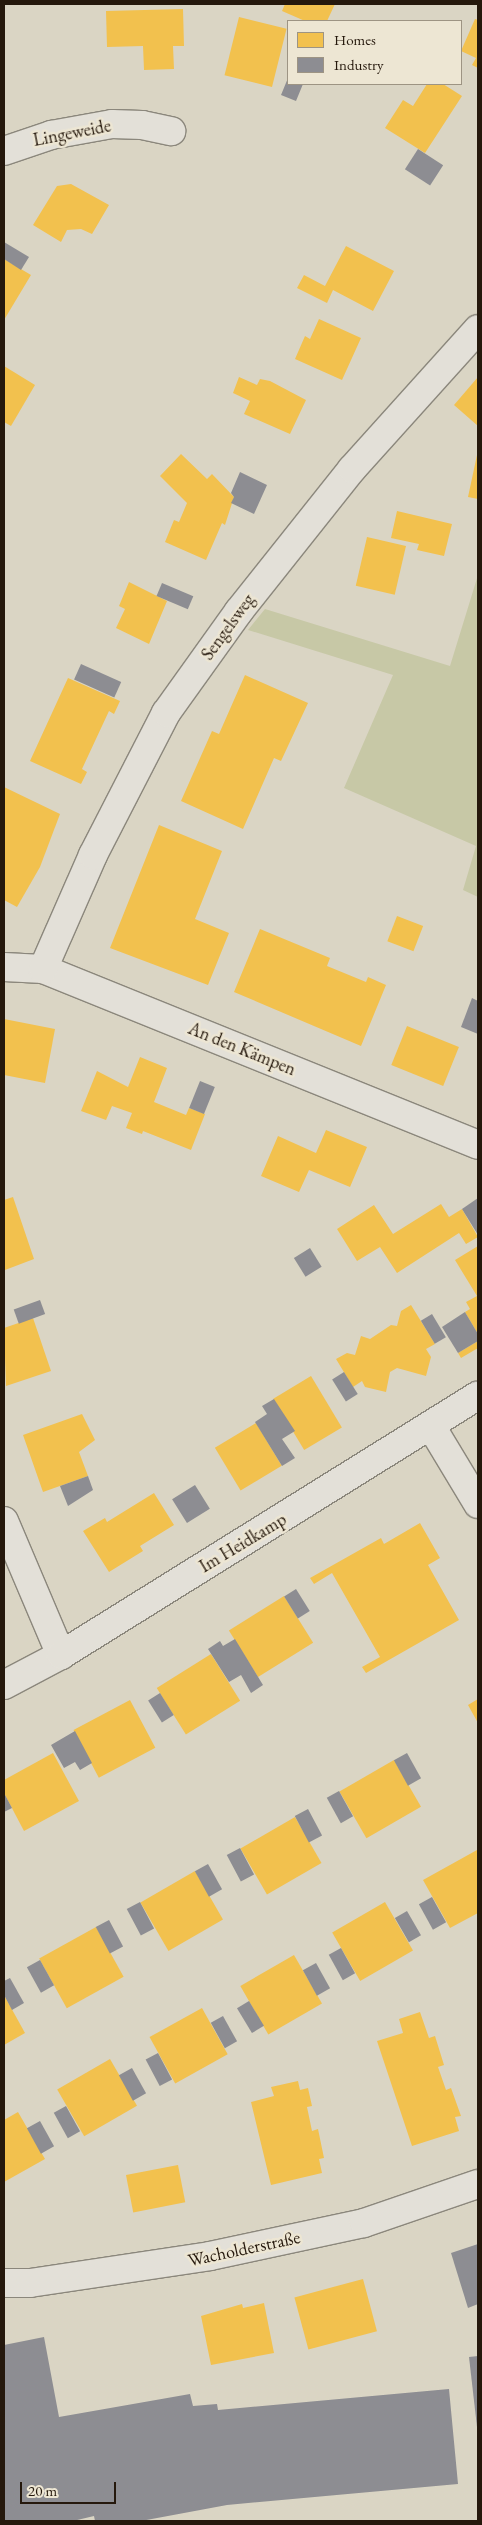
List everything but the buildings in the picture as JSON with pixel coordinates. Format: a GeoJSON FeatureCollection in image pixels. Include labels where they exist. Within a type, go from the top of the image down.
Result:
{"type":"FeatureCollection","features":[{"type":"Feature","properties":{"kind":"street","name":"Lingeweide"},"geometry":{"type":"LineString","coordinates":[[4,151],[61,133],[112,124],[142,125],[171,131]]}},
{"type":"Feature","properties":{"kind":"street","name":"Sengelsweg"},"geometry":{"type":"LineString","coordinates":[[43,968],[93,855],[166,713],[239,611],[352,469],[478,329]]}},
{"type":"Feature","properties":{"kind":"street","name":"An den Kämpen"},"geometry":{"type":"LineString","coordinates":[[4,967],[43,968],[478,1144]]}},
{"type":"Feature","properties":{"kind":"street","name":"Im Heidkamp"},"geometry":{"type":"LineString","coordinates":[[4,1686],[61,1655],[478,1395]]}},
{"type":"Feature","properties":{"kind":"street"},"geometry":{"type":"LineString","coordinates":[[431,1426],[478,1504]]}},
{"type":"Feature","properties":{"kind":"street"},"geometry":{"type":"LineString","coordinates":[[4,1521],[61,1655]]}},
{"type":"Feature","properties":{"kind":"street","name":"Wacholderstraße"},"geometry":{"type":"LineString","coordinates":[[4,2283],[30,2283],[210,2256],[364,2223],[478,2184]]}},
{"type":"Feature","properties":{"kind":"green space"},"geometry":{"type":"Polygon","coordinates":[[[478,575],[478,897],[463,890],[476,846],[344,788],[393,675],[248,630],[265,609],[450,666],[478,575]]]}}]}
